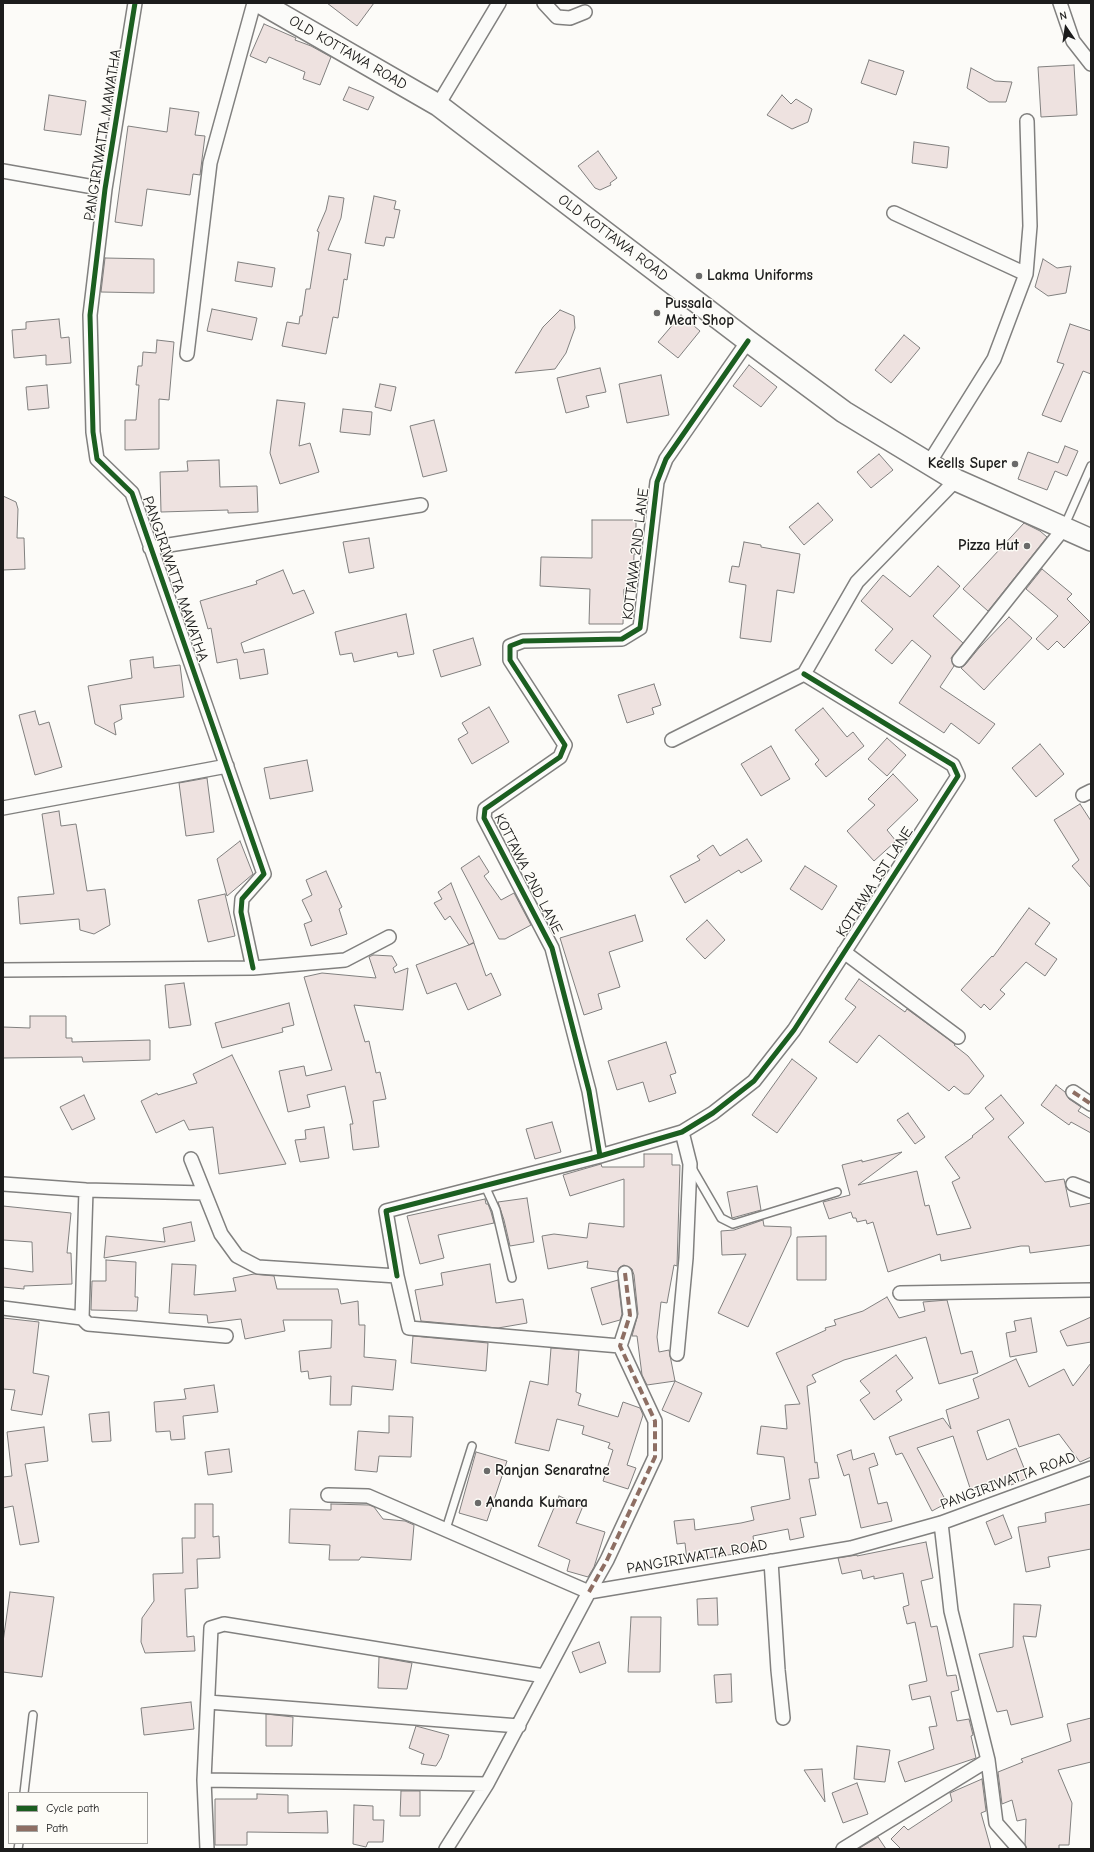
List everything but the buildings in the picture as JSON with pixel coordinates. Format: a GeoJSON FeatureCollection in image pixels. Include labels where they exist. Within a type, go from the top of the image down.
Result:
{"type":"FeatureCollection","features":[{"type":"Feature","properties":{"kind":"main road","name":"OLD KOTTAWA ROAD"},"geometry":{"type":"LineString","coordinates":[[261,3],[438,105],[748,341],[844,412],[956,480],[1091,540]]}},
{"type":"Feature","properties":{"kind":"street","name":"PANGIRIWATTA MAWATHA"},"geometry":{"type":"LineString","coordinates":[[135,3],[105,189],[90,315],[93,432],[97,459],[132,493],[150,548],[228,766],[264,874],[242,899],[241,912],[253,968]]}},
{"type":"Feature","properties":{"kind":"street"},"geometry":{"type":"LineString","coordinates":[[187,354],[210,163],[254,3]]}},
{"type":"Feature","properties":{"kind":"street"},"geometry":{"type":"LineString","coordinates":[[438,105],[499,3]]}},
{"type":"Feature","properties":{"kind":"street"},"geometry":{"type":"LineString","coordinates":[[544,3],[557,17],[570,18],[585,12]]}},
{"type":"Feature","properties":{"kind":"street"},"geometry":{"type":"LineString","coordinates":[[1060,3],[1073,41],[1091,64]]}},
{"type":"Feature","properties":{"kind":"street"},"geometry":{"type":"LineString","coordinates":[[929,463],[994,359],[1026,274],[1030,226],[1027,121]]}},
{"type":"Feature","properties":{"kind":"street"},"geometry":{"type":"LineString","coordinates":[[3,171],[105,189]]}},
{"type":"Feature","properties":{"kind":"street"},"geometry":{"type":"LineString","coordinates":[[894,213],[1026,274]]}},
{"type":"Feature","properties":{"kind":"street","name":"KOTTAWA 2ND LANE"},"geometry":{"type":"LineString","coordinates":[[600,1156],[590,1091],[552,948],[484,818],[485,809],[560,757],[565,745],[510,660],[510,646],[524,641],[622,639],[640,628],[657,482],[666,459],[748,341]]}},
{"type":"Feature","properties":{"kind":"street"},"geometry":{"type":"LineString","coordinates":[[672,740],[804,674],[857,582],[956,480]]}},
{"type":"Feature","properties":{"kind":"street"},"geometry":{"type":"LineString","coordinates":[[150,548],[421,505]]}},
{"type":"Feature","properties":{"kind":"street"},"geometry":{"type":"LineString","coordinates":[[959,660],[1064,528]]}},
{"type":"Feature","properties":{"kind":"street","name":"KOTTAWA 1ST LANE"},"geometry":{"type":"LineString","coordinates":[[397,1276],[386,1211],[600,1156],[682,1132],[713,1113],[754,1081],[794,1030],[958,776],[953,765],[804,674]]}},
{"type":"Feature","properties":{"kind":"street"},"geometry":{"type":"LineString","coordinates":[[3,808],[228,766]]}},
{"type":"Feature","properties":{"kind":"street"},"geometry":{"type":"LineString","coordinates":[[3,970],[253,968],[345,960],[389,937]]}},
{"type":"Feature","properties":{"kind":"street"},"geometry":{"type":"LineString","coordinates":[[844,952],[958,1037]]}},
{"type":"Feature","properties":{"kind":"street"},"geometry":{"type":"LineString","coordinates":[[1073,1092],[1091,1104]]}},
{"type":"Feature","properties":{"kind":"street"},"geometry":{"type":"LineString","coordinates":[[677,1354],[686,1258],[690,1164],[682,1132]]}},
{"type":"Feature","properties":{"kind":"street"},"geometry":{"type":"LineString","coordinates":[[191,1159],[221,1234],[237,1256],[258,1267],[397,1276],[409,1328],[620,1346]]}},
{"type":"Feature","properties":{"kind":"street"},"geometry":{"type":"LineString","coordinates":[[3,1184],[86,1190],[204,1193]]}},
{"type":"Feature","properties":{"kind":"street"},"geometry":{"type":"LineString","coordinates":[[1073,1184],[1091,1191]]}},
{"type":"Feature","properties":{"kind":"street"},"geometry":{"type":"LineString","coordinates":[[82,1318],[86,1190]]}},
{"type":"Feature","properties":{"kind":"street"},"geometry":{"type":"LineString","coordinates":[[446,1849],[487,1784],[519,1726],[544,1676],[607,1560],[655,1457],[655,1421],[620,1346],[630,1315],[625,1273]]}},
{"type":"Feature","properties":{"kind":"street"},"geometry":{"type":"LineString","coordinates":[[900,1293],[1091,1290]]}},
{"type":"Feature","properties":{"kind":"street"},"geometry":{"type":"LineString","coordinates":[[3,1308],[82,1318],[88,1324],[226,1336]]}},
{"type":"Feature","properties":{"kind":"street","name":"PANGIRIWATTA ROAD"},"geometry":{"type":"LineString","coordinates":[[589,1592],[851,1548],[941,1523],[1091,1468]]}},
{"type":"Feature","properties":{"kind":"street"},"geometry":{"type":"LineString","coordinates":[[328,1495],[368,1496],[589,1592]]}},
{"type":"Feature","properties":{"kind":"street"},"geometry":{"type":"LineString","coordinates":[[941,1523],[951,1611],[988,1760],[996,1823],[1019,1849]]}},
{"type":"Feature","properties":{"kind":"street"},"geometry":{"type":"LineString","coordinates":[[771,1561],[778,1670],[783,1718]]}},
{"type":"Feature","properties":{"kind":"street"},"geometry":{"type":"LineString","coordinates":[[207,1849],[204,1780],[210,1628],[224,1624],[544,1676]]}},
{"type":"Feature","properties":{"kind":"street"},"geometry":{"type":"LineString","coordinates":[[208,1702],[519,1726]]}},
{"type":"Feature","properties":{"kind":"street"},"geometry":{"type":"LineString","coordinates":[[843,1849],[988,1760]]}},
{"type":"Feature","properties":{"kind":"street"},"geometry":{"type":"LineString","coordinates":[[204,1780],[487,1784]]}},
{"type":"Feature","properties":{"kind":"lane"},"geometry":{"type":"LineString","coordinates":[[1064,528],[1091,466]]}},
{"type":"Feature","properties":{"kind":"lane"},"geometry":{"type":"LineString","coordinates":[[690,1164],[721,1218],[733,1224],[837,1192]]}},
{"type":"Feature","properties":{"kind":"lane"},"geometry":{"type":"LineString","coordinates":[[485,1186],[496,1210],[512,1278]]}},
{"type":"Feature","properties":{"kind":"lane"},"geometry":{"type":"LineString","coordinates":[[446,1529],[472,1446]]}},
{"type":"Feature","properties":{"kind":"lane"},"geometry":{"type":"LineString","coordinates":[[24,1792],[33,1715]]}},
{"type":"Feature","properties":{"kind":"marked path"},"geometry":{"type":"LineString","coordinates":[[1073,1092],[1091,1104]]}},
{"type":"Feature","properties":{"kind":"marked path"},"geometry":{"type":"LineString","coordinates":[[589,1592],[607,1560],[655,1457],[655,1421],[620,1346],[630,1315],[625,1273]]}},
{"type":"Feature","properties":{"kind":"cycle path"},"geometry":{"type":"LineString","coordinates":[[135,3],[105,189],[90,315],[93,432],[97,459],[132,493],[264,874],[242,899],[241,912],[253,968]]}},
{"type":"Feature","properties":{"kind":"cycle path"},"geometry":{"type":"LineString","coordinates":[[600,1156],[589,1091],[552,948],[484,818],[485,809],[560,757],[565,745],[510,660],[510,646],[523,641],[622,639],[640,628],[657,482],[666,459],[748,341]]}},
{"type":"Feature","properties":{"kind":"cycle path"},"geometry":{"type":"LineString","coordinates":[[397,1276],[386,1211],[600,1156],[682,1132],[713,1113],[754,1081],[794,1030],[958,776],[953,765],[804,674]]}},
{"type":"Feature","properties":{"kind":"place","name":"Lakma Uniforms"},"geometry":{"type":"Point","coordinates":[699,276]}},
{"type":"Feature","properties":{"kind":"place","name":"Pussala Meat Shop"},"geometry":{"type":"Point","coordinates":[657,313]}},
{"type":"Feature","properties":{"kind":"place","name":"Keells Super"},"geometry":{"type":"Point","coordinates":[1015,464]}},
{"type":"Feature","properties":{"kind":"place","name":"Pizza Hut"},"geometry":{"type":"Point","coordinates":[1027,546]}},
{"type":"Feature","properties":{"kind":"place","name":"Ranjan Senaratne"},"geometry":{"type":"Point","coordinates":[487,1471]}},
{"type":"Feature","properties":{"kind":"place","name":"Ananda Kumara"},"geometry":{"type":"Point","coordinates":[478,1503]}}]}
